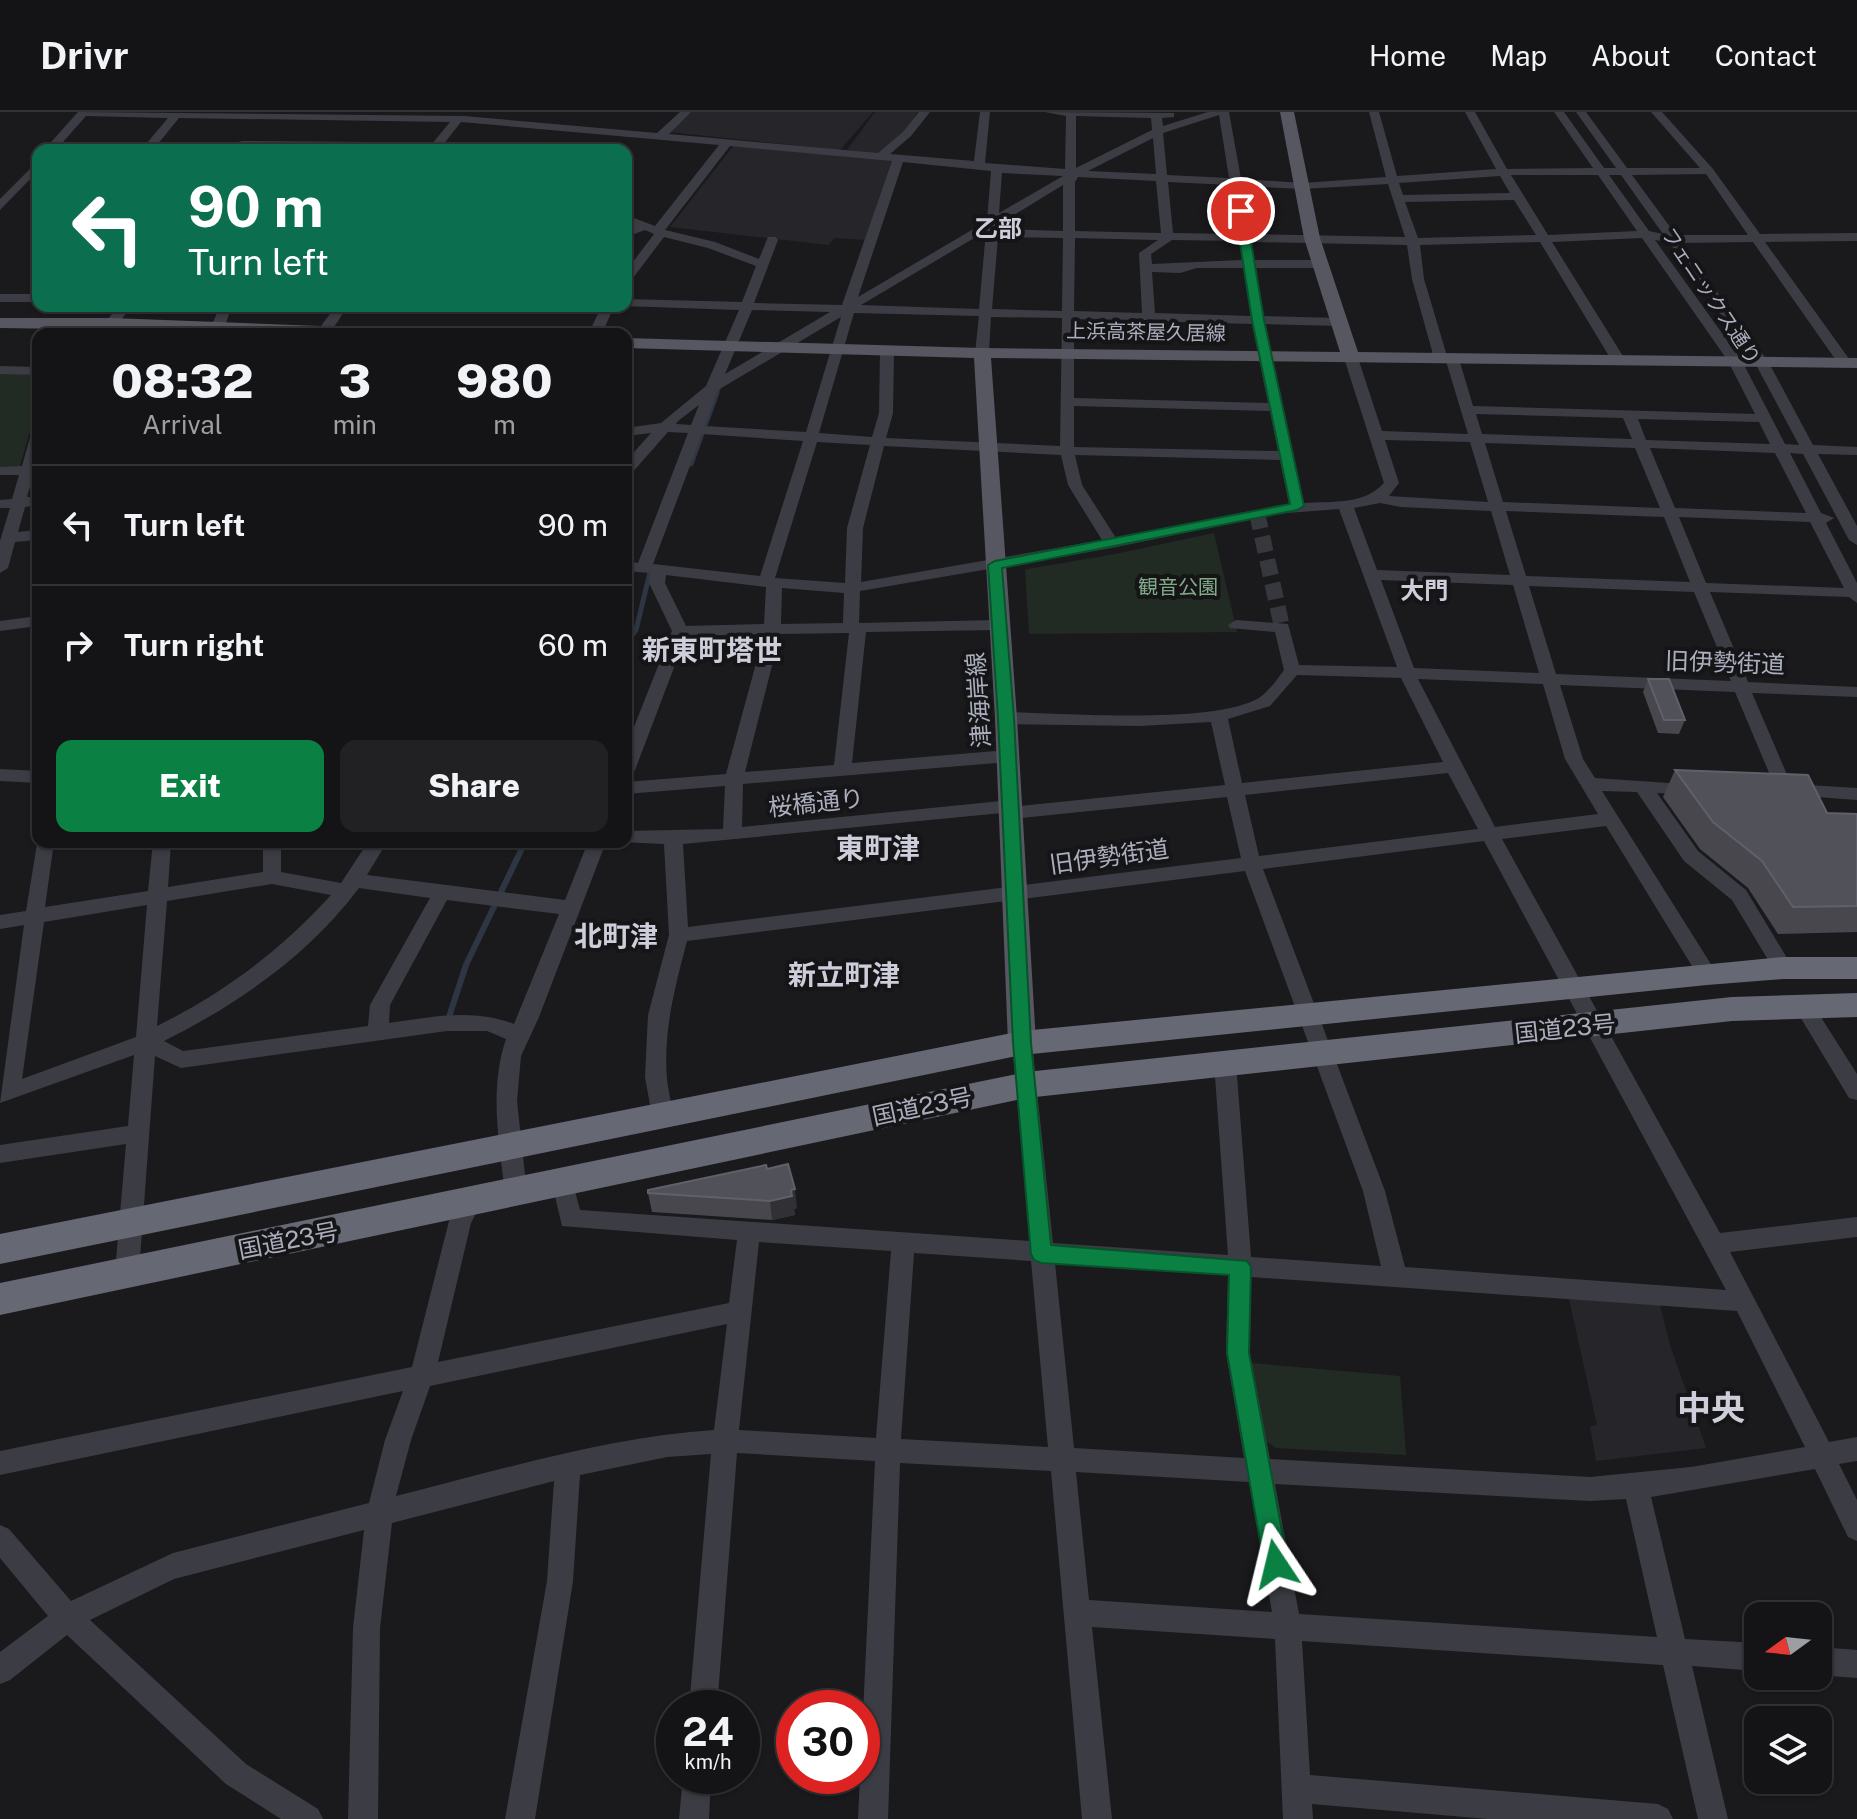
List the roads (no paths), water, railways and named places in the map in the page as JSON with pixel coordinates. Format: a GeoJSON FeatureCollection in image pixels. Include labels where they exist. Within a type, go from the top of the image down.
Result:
{"type":"FeatureCollection","features":[{"type":"Feature","properties":{"kind":"highway","name":"国道23号"},"geometry":{"type":"LineString","coordinates":[[0,1249],[1022,1043],[1707,974],[1783,968],[1857,968]]}},
{"type":"Feature","properties":{"kind":"highway","name":"国道23号"},"geometry":{"type":"LineString","coordinates":[[0,1299],[1026,1085],[1732,1009],[1857,1005]]}},
{"type":"Feature","properties":{"kind":"main road"},"geometry":{"type":"LineString","coordinates":[[1287,112],[1312,238],[1351,358]]}},
{"type":"Feature","properties":{"kind":"main road"},"geometry":{"type":"LineString","coordinates":[[0,323],[89,328],[112,323],[186,328]]}},
{"type":"Feature","properties":{"kind":"main road","name":"上浜高茶屋久居線"},"geometry":{"type":"LineString","coordinates":[[632,343],[982,353],[1851,363]]}},
{"type":"Feature","properties":{"kind":"main road","name":"津海岸線"},"geometry":{"type":"LineString","coordinates":[[982,353],[1006,718],[1022,1043]]}},
{"type":"Feature","properties":{"kind":"street"},"geometry":{"type":"LineString","coordinates":[[77,112],[177,113],[252,130],[291,144],[314,114]]}},
{"type":"Feature","properties":{"kind":"street"},"geometry":{"type":"LineString","coordinates":[[661,135],[686,112]]}},
{"type":"Feature","properties":{"kind":"street"},"geometry":{"type":"LineString","coordinates":[[881,156],[907,134],[925,112]]}},
{"type":"Feature","properties":{"kind":"street"},"geometry":{"type":"LineString","coordinates":[[979,165],[985,112]]}},
{"type":"Feature","properties":{"kind":"street"},"geometry":{"type":"LineString","coordinates":[[1050,112],[1190,112]]}},
{"type":"Feature","properties":{"kind":"street"},"geometry":{"type":"LineString","coordinates":[[1071,112],[1070,168],[1074,174]]}},
{"type":"Feature","properties":{"kind":"street"},"geometry":{"type":"LineString","coordinates":[[632,463],[661,427],[775,348],[993,226],[1074,174],[1158,131],[1222,112],[1258,320],[1297,506]]}},
{"type":"Feature","properties":{"kind":"street"},"geometry":{"type":"LineString","coordinates":[[1374,112],[1397,199],[1413,241],[1418,279],[1467,410],[1574,759],[1707,974]]}},
{"type":"Feature","properties":{"kind":"street"},"geometry":{"type":"LineString","coordinates":[[1470,112],[1479,132],[1619,361]]}},
{"type":"Feature","properties":{"kind":"street","name":"フェニックス通り"},"geometry":{"type":"LineString","coordinates":[[1559,112],[1735,361],[1856,595]]}},
{"type":"Feature","properties":{"kind":"street","name":"フェニックス通り"},"geometry":{"type":"LineString","coordinates":[[1581,112],[1762,363],[1807,449],[1851,519],[1857,540]]}},
{"type":"Feature","properties":{"kind":"street"},"geometry":{"type":"LineString","coordinates":[[1656,112],[1709,171],[1851,363]]}},
{"type":"Feature","properties":{"kind":"street"},"geometry":{"type":"LineString","coordinates":[[55,144],[83,113]]}},
{"type":"Feature","properties":{"kind":"street"},"geometry":{"type":"LineString","coordinates":[[152,144],[177,113]]}},
{"type":"Feature","properties":{"kind":"street"},"geometry":{"type":"LineString","coordinates":[[252,130],[314,114],[463,117],[610,126],[661,135],[997,169],[1236,185],[1303,186],[1503,172],[1709,171]]}},
{"type":"Feature","properties":{"kind":"street"},"geometry":{"type":"LineString","coordinates":[[1149,317],[1145,253],[1166,240],[1167,236],[1156,114]]}},
{"type":"Feature","properties":{"kind":"street"},"geometry":{"type":"LineString","coordinates":[[370,144],[398,117]]}},
{"type":"Feature","properties":{"kind":"street"},"geometry":{"type":"LineString","coordinates":[[438,144],[463,117]]}},
{"type":"Feature","properties":{"kind":"street"},"geometry":{"type":"LineString","coordinates":[[632,271],[661,233],[659,229],[728,141]]}},
{"type":"Feature","properties":{"kind":"street"},"geometry":{"type":"LineString","coordinates":[[732,835],[734,778],[772,629],[770,582],[810,438],[848,319],[847,309],[899,158]]}},
{"type":"Feature","properties":{"kind":"street"},"geometry":{"type":"LineString","coordinates":[[982,353],[997,169]]}},
{"type":"Feature","properties":{"kind":"street"},"geometry":{"type":"LineString","coordinates":[[0,206],[32,171]]}},
{"type":"Feature","properties":{"kind":"street"},"geometry":{"type":"LineString","coordinates":[[1074,174],[1069,182],[1067,451],[1075,485],[1112,543]]}},
{"type":"Feature","properties":{"kind":"street"},"geometry":{"type":"LineString","coordinates":[[0,185],[32,185]]}},
{"type":"Feature","properties":{"kind":"street"},"geometry":{"type":"LineString","coordinates":[[1397,199],[1519,196]]}},
{"type":"Feature","properties":{"kind":"street"},"geometry":{"type":"LineString","coordinates":[[632,221],[661,233],[711,245],[763,265]]}},
{"type":"Feature","properties":{"kind":"street"},"geometry":{"type":"LineString","coordinates":[[632,231],[646,226]]}},
{"type":"Feature","properties":{"kind":"street"},"geometry":{"type":"LineString","coordinates":[[993,226],[1069,234],[1413,241],[1645,234],[1672,239],[1857,237]]}},
{"type":"Feature","properties":{"kind":"street"},"geometry":{"type":"LineString","coordinates":[[632,755],[680,631],[651,568],[772,240]]}},
{"type":"Feature","properties":{"kind":"street"},"geometry":{"type":"LineString","coordinates":[[1145,268],[1180,269],[1196,264],[1320,264]]}},
{"type":"Feature","properties":{"kind":"street"},"geometry":{"type":"LineString","coordinates":[[0,298],[32,298]]}},
{"type":"Feature","properties":{"kind":"street"},"geometry":{"type":"LineString","coordinates":[[632,303],[1339,322]]}},
{"type":"Feature","properties":{"kind":"street"},"geometry":{"type":"LineString","coordinates":[[112,323],[120,312]]}},
{"type":"Feature","properties":{"kind":"street"},"geometry":{"type":"LineString","coordinates":[[842,769],[855,628],[851,588],[855,528],[886,413],[887,351]]}},
{"type":"Feature","properties":{"kind":"street"},"geometry":{"type":"LineString","coordinates":[[1351,358],[1392,483],[1379,498]]}},
{"type":"Feature","properties":{"kind":"street"},"geometry":{"type":"LineString","coordinates":[[0,370],[32,371]]}},
{"type":"Feature","properties":{"kind":"street"},"geometry":{"type":"LineString","coordinates":[[1068,402],[1277,407]]}},
{"type":"Feature","properties":{"kind":"street"},"geometry":{"type":"LineString","coordinates":[[1467,410],[1764,418]]}},
{"type":"Feature","properties":{"kind":"street"},"geometry":{"type":"LineString","coordinates":[[1629,415],[1742,688],[1776,791],[1857,794]]}},
{"type":"Feature","properties":{"kind":"street"},"geometry":{"type":"LineString","coordinates":[[632,431],[661,427],[989,449],[1286,456]]}},
{"type":"Feature","properties":{"kind":"street"},"geometry":{"type":"LineString","coordinates":[[1377,435],[1857,451]]}},
{"type":"Feature","properties":{"kind":"street"},"geometry":{"type":"LineString","coordinates":[[0,568],[32,456]]}},
{"type":"Feature","properties":{"kind":"street"},"geometry":{"type":"LineString","coordinates":[[0,471],[28,470]]}},
{"type":"Feature","properties":{"kind":"street"},"geometry":{"type":"LineString","coordinates":[[632,566],[828,589],[851,588],[995,565],[1297,506],[1345,505],[1379,498],[1401,503],[1851,519]]}},
{"type":"Feature","properties":{"kind":"street"},"geometry":{"type":"LineString","coordinates":[[0,504],[32,502]]}},
{"type":"Feature","properties":{"kind":"street"},"geometry":{"type":"LineString","coordinates":[[1345,505],[1407,673],[1452,767],[1596,1025],[1822,1455],[1857,1528]]}},
{"type":"Feature","properties":{"kind":"street"},"geometry":{"type":"LineString","coordinates":[[9,538],[32,536]]}},
{"type":"Feature","properties":{"kind":"street"},"geometry":{"type":"LineString","coordinates":[[1371,575],[1856,595]]}},
{"type":"Feature","properties":{"kind":"street"},"geometry":{"type":"LineString","coordinates":[[0,626],[32,622]]}},
{"type":"Feature","properties":{"kind":"street"},"geometry":{"type":"LineString","coordinates":[[680,631],[998,625]]}},
{"type":"Feature","properties":{"kind":"street"},"geometry":{"type":"LineString","coordinates":[[1006,718],[1219,718],[1264,702],[1298,670],[1282,627],[1236,625]]}},
{"type":"Feature","properties":{"kind":"street","name":"旧伊勢街道"},"geometry":{"type":"LineString","coordinates":[[1298,670],[1857,692]]}},
{"type":"Feature","properties":{"kind":"street"},"geometry":{"type":"LineString","coordinates":[[1219,718],[1251,863],[1374,1191],[1396,1278]]}},
{"type":"Feature","properties":{"kind":"street"},"geometry":{"type":"LineString","coordinates":[[632,787],[1008,756]]}},
{"type":"Feature","properties":{"kind":"street","name":"桜橋通り"},"geometry":{"type":"LineString","coordinates":[[632,837],[732,835],[1235,790],[1452,767]]}},
{"type":"Feature","properties":{"kind":"street"},"geometry":{"type":"LineString","coordinates":[[0,775],[32,777]]}},
{"type":"Feature","properties":{"kind":"street"},"geometry":{"type":"LineString","coordinates":[[1589,784],[1706,789]]}},
{"type":"Feature","properties":{"kind":"street"},"geometry":{"type":"LineString","coordinates":[[1643,787],[1691,856],[1739,895],[1783,968]]}},
{"type":"Feature","properties":{"kind":"street","name":"旧伊勢街道"},"geometry":{"type":"LineString","coordinates":[[679,935],[1610,819]]}},
{"type":"Feature","properties":{"kind":"street"},"geometry":{"type":"LineString","coordinates":[[661,1116],[656,1077],[658,1015],[679,935],[673,838]]}},
{"type":"Feature","properties":{"kind":"street"},"geometry":{"type":"LineString","coordinates":[[44,848],[5,1092],[69,1074],[147,1042],[195,1017],[253,978],[318,923],[350,885],[374,848]]}},
{"type":"Feature","properties":{"kind":"street"},"geometry":{"type":"LineString","coordinates":[[127,1272],[162,848]]}},
{"type":"Feature","properties":{"kind":"street"},"geometry":{"type":"LineString","coordinates":[[272,848],[272,877]]}},
{"type":"Feature","properties":{"kind":"street"},"geometry":{"type":"LineString","coordinates":[[516,1193],[506,1068],[516,1034],[529,1017],[595,848]]}},
{"type":"Feature","properties":{"kind":"street"},"geometry":{"type":"LineString","coordinates":[[0,922],[272,877],[572,908]]}},
{"type":"Feature","properties":{"kind":"street"},"geometry":{"type":"LineString","coordinates":[[378,1032],[380,1005],[442,893]]}},
{"type":"Feature","properties":{"kind":"street"},"geometry":{"type":"LineString","coordinates":[[1803,1005],[1857,1092]]}},
{"type":"Feature","properties":{"kind":"street"},"geometry":{"type":"LineString","coordinates":[[147,1042],[181,1060],[447,1023],[489,1023],[516,1034]]}},
{"type":"Feature","properties":{"kind":"street"},"geometry":{"type":"LineString","coordinates":[[1022,1043],[1097,1819]]}},
{"type":"Feature","properties":{"kind":"street"},"geometry":{"type":"LineString","coordinates":[[1225,1063],[1240,1267],[1238,1353],[1288,1627],[1298,1819]]}},
{"type":"Feature","properties":{"kind":"street"},"geometry":{"type":"LineString","coordinates":[[0,1154],[138,1133]]}},
{"type":"Feature","properties":{"kind":"street"},"geometry":{"type":"LineString","coordinates":[[563,1183],[570,1219],[1741,1301]]}},
{"type":"Feature","properties":{"kind":"street"},"geometry":{"type":"LineString","coordinates":[[363,1819],[364,1678],[379,1513],[404,1422],[422,1377],[460,1221],[471,1202]]}},
{"type":"Feature","properties":{"kind":"street"},"geometry":{"type":"LineString","coordinates":[[1712,1244],[1857,1227]]}},
{"type":"Feature","properties":{"kind":"street"},"geometry":{"type":"LineString","coordinates":[[704,1690],[725,1441],[749,1233]]}},
{"type":"Feature","properties":{"kind":"street"},"geometry":{"type":"LineString","coordinates":[[873,1819],[888,1450],[903,1243]]}},
{"type":"Feature","properties":{"kind":"street"},"geometry":{"type":"LineString","coordinates":[[0,1463],[740,1311]]}},
{"type":"Feature","properties":{"kind":"street"},"geometry":{"type":"LineString","coordinates":[[0,1670],[69,1619],[139,1580],[173,1566],[568,1465],[667,1445],[725,1441],[1567,1488],[1636,1486],[1857,1449]]}},
{"type":"Feature","properties":{"kind":"street"},"geometry":{"type":"LineString","coordinates":[[520,1819],[560,1581],[568,1465]]}},
{"type":"Feature","properties":{"kind":"street"},"geometry":{"type":"LineString","coordinates":[[1636,1486],[1713,1819]]}},
{"type":"Feature","properties":{"kind":"street"},"geometry":{"type":"LineString","coordinates":[[0,1538],[69,1619],[236,1774],[308,1819]]}},
{"type":"Feature","properties":{"kind":"street"},"geometry":{"type":"LineString","coordinates":[[1079,1613],[1744,1656]]}},
{"type":"Feature","properties":{"kind":"street"},"geometry":{"type":"LineString","coordinates":[[1832,1662],[1857,1664]]}},
{"type":"Feature","properties":{"kind":"street"},"geometry":{"type":"LineString","coordinates":[[1297,1788],[1658,1819]]}},
{"type":"Feature","properties":{"kind":"street"},"geometry":{"type":"LineString","coordinates":[[694,1819],[696,1794]]}},
{"type":"Feature","properties":{"kind":"waterway"},"geometry":{"type":"LineString","coordinates":[[716,395],[720,385]]}},
{"type":"Feature","properties":{"kind":"waterway"},"geometry":{"type":"LineString","coordinates":[[691,464],[717,393]]}},
{"type":"Feature","properties":{"kind":"waterway"},"geometry":{"type":"LineString","coordinates":[[632,635],[636,630],[651,568]]}},
{"type":"Feature","properties":{"kind":"waterway"},"geometry":{"type":"LineString","coordinates":[[447,1023],[466,965],[522,848]]}},
{"type":"Feature","properties":{"kind":"tunnel"},"geometry":{"type":"LineString","coordinates":[[1257,513],[1282,627]]}},
{"type":"Feature","properties":{"kind":"district","name":"乙部"},"geometry":{"type":"Point","coordinates":[998,228]}},
{"type":"Feature","properties":{"kind":"district","name":"大門"},"geometry":{"type":"Point","coordinates":[1424,590]}},
{"type":"Feature","properties":{"kind":"district","name":"新東町塔世"},"geometry":{"type":"Point","coordinates":[712,649]}},
{"type":"Feature","properties":{"kind":"district","name":"東町津"},"geometry":{"type":"Point","coordinates":[878,847]}},
{"type":"Feature","properties":{"kind":"district","name":"北町津"},"geometry":{"type":"Point","coordinates":[616,935]}},
{"type":"Feature","properties":{"kind":"district","name":"新立町津"},"geometry":{"type":"Point","coordinates":[844,974]}},
{"type":"Feature","properties":{"kind":"district","name":"中央"},"geometry":{"type":"Point","coordinates":[1711,1408]}},
{"type":"Feature","properties":{"kind":"park label","name":"観音公園"},"geometry":{"type":"Point","coordinates":[1178,587]}}]}
